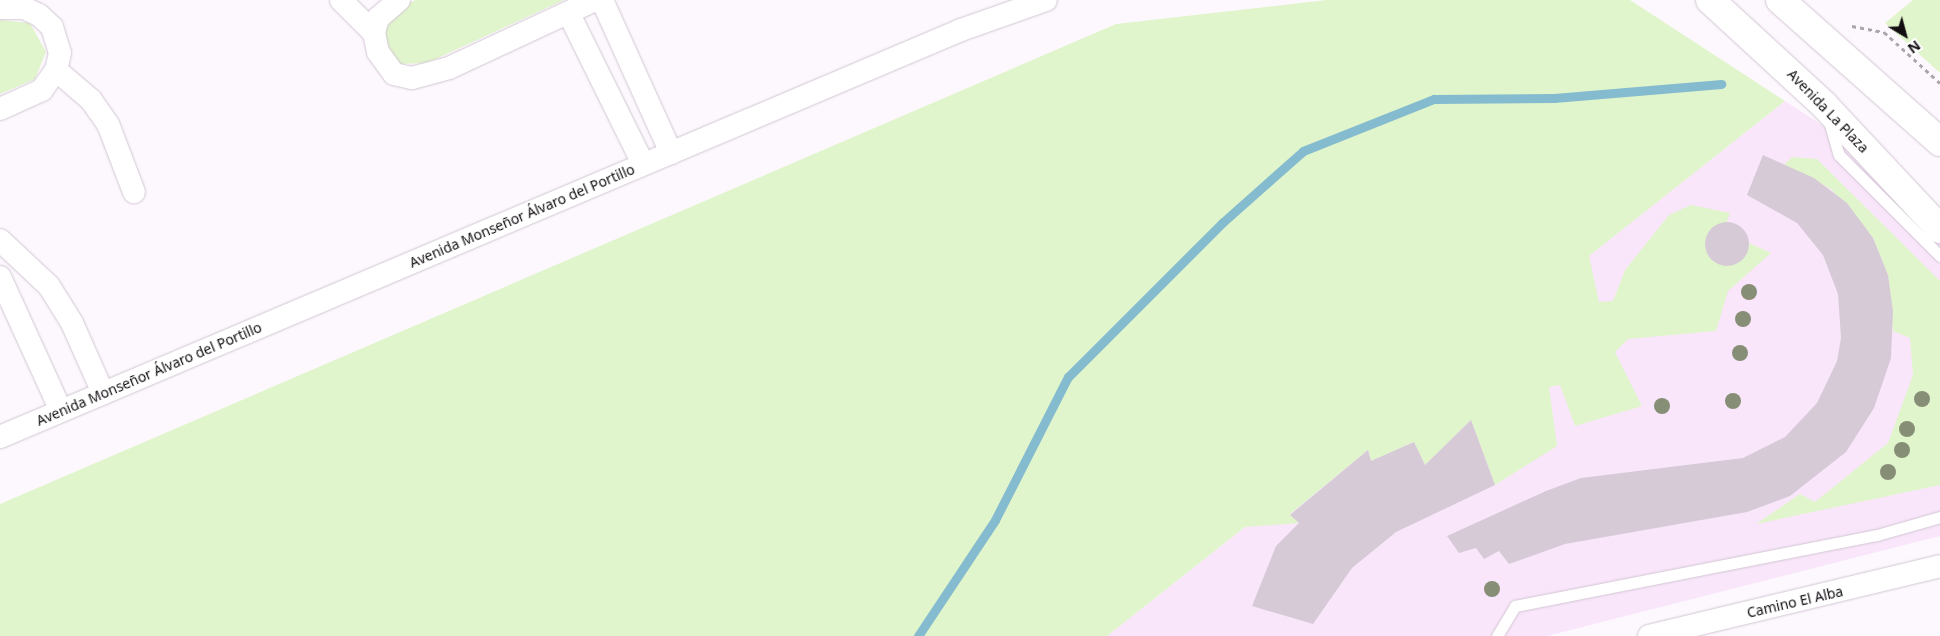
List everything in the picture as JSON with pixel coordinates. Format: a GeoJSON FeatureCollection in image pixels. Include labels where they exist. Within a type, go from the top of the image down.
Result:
{"type":"FeatureCollection","features":[{"type":"Feature","properties":{"kind":"main road","name":"Avenida La Plaza"},"geometry":{"type":"LineString","coordinates":[[1710,0],[1824,105],[1940,229]]}},
{"type":"Feature","properties":{"kind":"main road"},"geometry":{"type":"LineString","coordinates":[[1780,0],[1940,142]]}},
{"type":"Feature","properties":{"kind":"street"},"geometry":{"type":"LineString","coordinates":[[341,0],[374,33]]}},
{"type":"Feature","properties":{"kind":"street"},"geometry":{"type":"LineString","coordinates":[[399,0],[378,18],[374,33],[378,52],[394,74],[412,78],[450,68],[569,14],[595,0]]}},
{"type":"Feature","properties":{"kind":"street"},"geometry":{"type":"LineString","coordinates":[[602,0],[671,153]]}},
{"type":"Feature","properties":{"kind":"street","name":"Avenida Monseñor Álvaro del Portillo"},"geometry":{"type":"LineString","coordinates":[[0,437],[962,30],[1046,0]]}},
{"type":"Feature","properties":{"kind":"street"},"geometry":{"type":"LineString","coordinates":[[0,8],[24,4],[52,27],[60,53],[56,70],[42,90],[0,109]]}},
{"type":"Feature","properties":{"kind":"street"},"geometry":{"type":"LineString","coordinates":[[569,14],[643,164]]}},
{"type":"Feature","properties":{"kind":"street"},"geometry":{"type":"LineString","coordinates":[[56,70],[91,100],[108,124],[134,192]]}},
{"type":"Feature","properties":{"kind":"street"},"geometry":{"type":"LineString","coordinates":[[0,240],[57,298],[103,393]]}},
{"type":"Feature","properties":{"kind":"street"},"geometry":{"type":"LineString","coordinates":[[0,277],[61,411]]}},
{"type":"Feature","properties":{"kind":"street","name":"Camino El Alba"},"geometry":{"type":"LineString","coordinates":[[1649,636],[1940,566]]}},
{"type":"Feature","properties":{"kind":"lane"},"geometry":{"type":"LineString","coordinates":[[1824,105],[1839,155],[1940,256]]}},
{"type":"Feature","properties":{"kind":"lane"},"geometry":{"type":"LineString","coordinates":[[1497,636],[1516,606],[1877,535],[1940,517]]}},
{"type":"Feature","properties":{"kind":"path"},"geometry":{"type":"LineString","coordinates":[[1848,25],[1884,32],[1940,83]]}},
{"type":"Feature","properties":{"kind":"shaded area"},"geometry":{"type":"Polygon","coordinates":[[[1785,101],[1854,146],[1940,238],[1940,536],[1547,636],[1107,636],[1785,101]]]}},
{"type":"Feature","properties":{"kind":"green space"},"geometry":{"type":"Polygon","coordinates":[[[415,0],[564,0],[427,63],[397,64],[380,35],[392,14],[415,0]]]}},
{"type":"Feature","properties":{"kind":"green space"},"geometry":{"type":"Polygon","coordinates":[[[1327,0],[1630,0],[1785,101],[1589,256],[1599,302],[1613,301],[1625,270],[1669,215],[1691,205],[1730,213],[1723,231],[1771,253],[1728,291],[1716,331],[1628,339],[1615,352],[1642,406],[1575,426],[1560,385],[1549,387],[1557,446],[1495,485],[1471,420],[1425,465],[1414,442],[1371,461],[1368,450],[1290,514],[1299,523],[1245,527],[1107,636],[0,636],[0,504],[1116,24],[1327,0]]]}},
{"type":"Feature","properties":{"kind":"green space"},"geometry":{"type":"Polygon","coordinates":[[[1913,0],[1940,0],[1940,73],[1885,23],[1913,0]]]}},
{"type":"Feature","properties":{"kind":"green space"},"geometry":{"type":"Polygon","coordinates":[[[0,20],[30,23],[46,52],[35,79],[0,94],[0,20]]]}},
{"type":"Feature","properties":{"kind":"green space"},"geometry":{"type":"Polygon","coordinates":[[[1792,157],[1817,159],[1940,281],[1940,485],[1756,524],[1800,494],[1815,502],[1888,443],[1913,375],[1910,338],[1893,331],[1888,275],[1873,238],[1831,189],[1784,165],[1792,157]]]}},
{"type":"Feature","properties":{"kind":"building"},"geometry":{"type":"Polygon","coordinates":[[[1763,155],[1814,178],[1847,203],[1873,238],[1888,275],[1893,311],[1891,358],[1874,408],[1846,452],[1790,496],[1747,512],[1565,544],[1509,564],[1499,551],[1484,559],[1476,548],[1459,553],[1447,536],[1546,491],[1581,478],[1743,458],[1785,437],[1817,403],[1837,361],[1841,338],[1838,294],[1823,255],[1797,223],[1747,195],[1763,155]]]}},
{"type":"Feature","properties":{"kind":"building"},"geometry":{"type":"Polygon","coordinates":[[[1723,222],[1731,222],[1743,228],[1749,244],[1743,260],[1731,266],[1723,266],[1711,260],[1705,248],[1705,240],[1711,228],[1723,222]]]}},
{"type":"Feature","properties":{"kind":"building"},"geometry":{"type":"Polygon","coordinates":[[[1471,420],[1495,485],[1396,532],[1352,568],[1313,624],[1252,606],[1276,546],[1299,523],[1290,515],[1368,450],[1371,461],[1414,442],[1425,465],[1471,420]]]}},
{"type":"Feature","properties":{"kind":"waterway"},"geometry":{"type":"LineString","coordinates":[[918,636],[995,520],[1068,377],[1222,223],[1303,151],[1434,99],[1554,98],[1721,84]]}}]}
